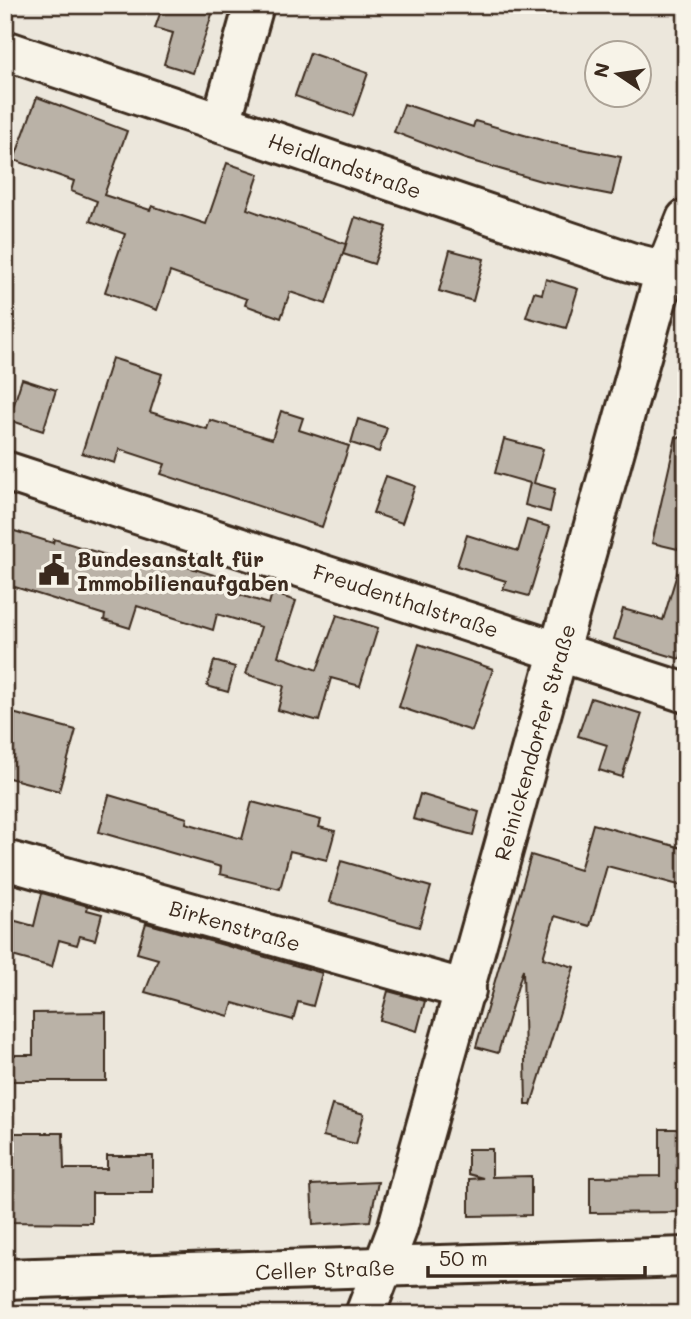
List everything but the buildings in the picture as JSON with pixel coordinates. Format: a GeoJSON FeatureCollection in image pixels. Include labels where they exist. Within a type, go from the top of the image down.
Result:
{"type":"FeatureCollection","features":[{"type":"Feature","properties":{"kind":"street"},"geometry":{"type":"LineString","coordinates":[[221,123],[254,5]]}},
{"type":"Feature","properties":{"kind":"street","name":"Heidlandstraße"},"geometry":{"type":"LineString","coordinates":[[7,57],[221,123],[630,262],[675,273]]}},
{"type":"Feature","properties":{"kind":"street","name":"Reinickendorfer Straße"},"geometry":{"type":"LineString","coordinates":[[365,1314],[384,1267],[466,989],[560,650],[675,273],[686,219]]}},
{"type":"Feature","properties":{"kind":"street","name":"Freudenthalstraße"},"geometry":{"type":"LineString","coordinates":[[5,471],[686,693]]}},
{"type":"Feature","properties":{"kind":"street","name":"Birkenstraße"},"geometry":{"type":"LineString","coordinates":[[5,860],[466,989]]}},
{"type":"Feature","properties":{"kind":"street","name":"Celler Straße"},"geometry":{"type":"LineString","coordinates":[[5,1279],[686,1257]]}},
{"type":"Feature","properties":{"kind":"place","name":"Bundesanstalt für Immobilienaufgaben"},"geometry":{"type":"Point","coordinates":[54,570]}}]}
